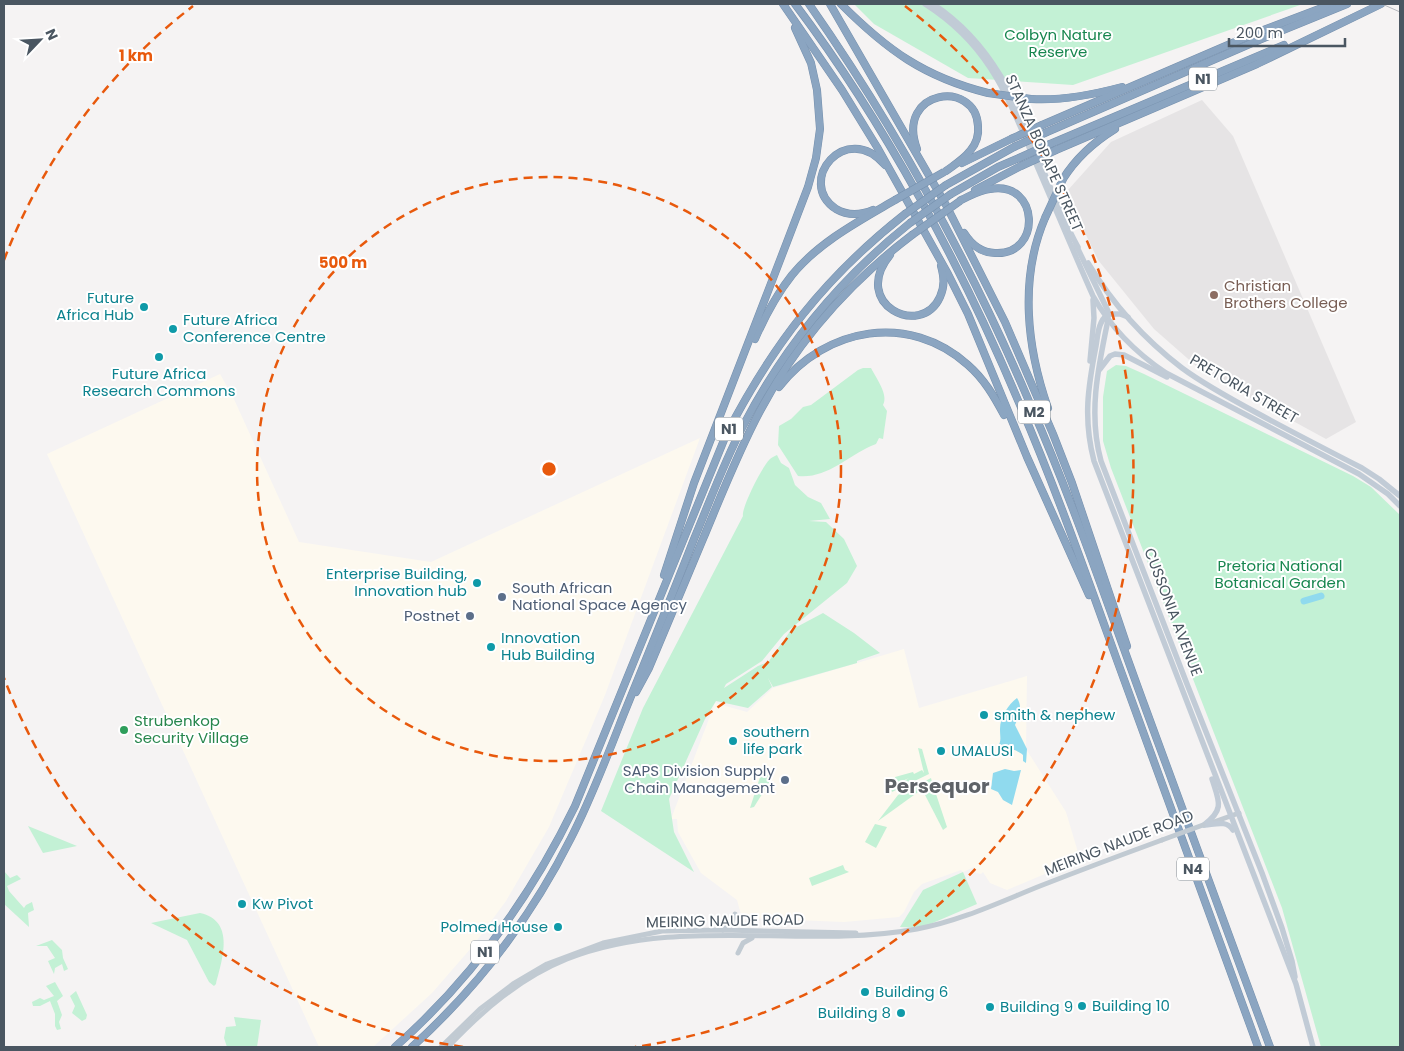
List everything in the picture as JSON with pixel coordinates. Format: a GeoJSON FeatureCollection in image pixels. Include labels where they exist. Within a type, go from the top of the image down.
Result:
{"type":"FeatureCollection","features":[{"type":"Feature","properties":{"kind":"highway"},"geometry":{"type":"LineString","coordinates":[[782,4],[856,112],[907,199],[962,301],[1128,690]]}},
{"type":"Feature","properties":{"kind":"highway"},"geometry":{"type":"LineString","coordinates":[[623,688],[626,671],[659,588],[694,483],[808,187],[818,147],[820,110],[813,71],[799,34],[782,4]]}},
{"type":"Feature","properties":{"kind":"highway","name":"M2"},"geometry":{"type":"LineString","coordinates":[[795,4],[837,63],[891,149],[939,234],[982,320],[1029,426],[1128,690]]}},
{"type":"Feature","properties":{"kind":"highway","name":"M2"},"geometry":{"type":"LineString","coordinates":[[809,4],[850,63],[920,177],[968,269],[1011,360],[1069,500],[1197,850]]}},
{"type":"Feature","properties":{"kind":"highway"},"geometry":{"type":"LineString","coordinates":[[830,4],[967,238],[983,251],[997,254],[1014,248],[1024,240],[1029,228],[1029,214],[1022,200],[1012,192],[1002,188],[989,189],[960,200]]}},
{"type":"Feature","properties":{"kind":"highway"},"geometry":{"type":"LineString","coordinates":[[841,4],[877,38],[907,60],[947,80],[988,93],[1031,99],[1072,97],[1110,90],[1193,60]]}},
{"type":"Feature","properties":{"kind":"highway"},"geometry":{"type":"LineString","coordinates":[[727,398],[768,311],[793,274],[826,242],[894,200],[1011,139],[1258,32],[1332,4]]}},
{"type":"Feature","properties":{"kind":"highway","name":"N1"},"geometry":{"type":"LineString","coordinates":[[395,1047],[426,1019],[468,973],[521,903],[541,870],[575,806],[726,435],[750,390],[783,339],[818,295],[871,241],[904,214],[946,185],[1014,147],[1258,40],[1348,4]]}},
{"type":"Feature","properties":{"kind":"highway","name":"N1"},"geometry":{"type":"LineString","coordinates":[[412,1047],[458,1002],[522,922],[573,836],[717,482],[743,426],[784,357],[830,298],[853,273],[910,224],[951,194],[998,167],[1381,4]]}},
{"type":"Feature","properties":{"kind":"highway"},"geometry":{"type":"LineString","coordinates":[[630,698],[642,683],[650,668],[720,497],[752,426],[780,378],[825,316],[861,278],[911,235],[978,188],[1056,150],[1257,64],[1356,15]]}},
{"type":"Feature","properties":{"kind":"highway"},"geometry":{"type":"LineString","coordinates":[[931,179],[915,142],[914,119],[927,102],[934,98],[948,96],[958,98],[970,108],[976,117],[978,128],[976,143],[970,152],[945,172]]}},
{"type":"Feature","properties":{"kind":"highway"},"geometry":{"type":"LineString","coordinates":[[1072,483],[1038,379],[1030,338],[1028,316],[1030,278],[1036,247],[1045,218],[1063,179],[1077,159],[1100,139],[1171,101]]}},
{"type":"Feature","properties":{"kind":"highway"},"geometry":{"type":"LineString","coordinates":[[894,200],[868,212],[858,214],[848,214],[839,210],[829,203],[823,193],[822,179],[825,165],[833,156],[843,150],[851,148],[864,150],[873,154],[881,161],[907,199]]}},
{"type":"Feature","properties":{"kind":"highway"},"geometry":{"type":"LineString","coordinates":[[946,205],[1005,322],[1043,407],[1072,483],[1144,696],[1187,815],[1197,850]]}},
{"type":"Feature","properties":{"kind":"highway"},"geometry":{"type":"LineString","coordinates":[[911,235],[885,262],[879,273],[878,284],[881,299],[890,308],[901,314],[912,316],[925,313],[934,306],[944,284],[940,265],[922,226]]}},
{"type":"Feature","properties":{"kind":"highway"},"geometry":{"type":"LineString","coordinates":[[752,426],[785,379],[815,353],[839,340],[856,336],[881,333],[898,334],[916,337],[935,344],[956,355],[973,370],[994,396],[1027,457]]}},
{"type":"Feature","properties":{"kind":"highway","name":"N4"},"geometry":{"type":"LineString","coordinates":[[1128,690],[1258,1047]]}},
{"type":"Feature","properties":{"kind":"highway","name":"N4"},"geometry":{"type":"LineString","coordinates":[[1197,850],[1270,1047]]}},
{"type":"Feature","properties":{"kind":"main road","name":"STANZA BOPAPE STREET"},"geometry":{"type":"LineString","coordinates":[[925,4],[949,21],[968,38],[995,74],[1011,105],[1093,296],[1117,331]]}},
{"type":"Feature","properties":{"kind":"main road","name":"STANZA BOPAPE STREET"},"geometry":{"type":"LineString","coordinates":[[933,4],[951,16],[972,36],[1001,74],[1076,245],[1096,276],[1128,317]]}},
{"type":"Feature","properties":{"kind":"main road"},"geometry":{"type":"LineString","coordinates":[[1076,245],[1086,269],[1106,305],[1107,317]]}},
{"type":"Feature","properties":{"kind":"main road"},"geometry":{"type":"LineString","coordinates":[[1091,370],[1093,296]]}},
{"type":"Feature","properties":{"kind":"main road"},"geometry":{"type":"LineString","coordinates":[[1091,370],[1099,329],[1107,317],[1117,313],[1128,317]]}},
{"type":"Feature","properties":{"kind":"main road","name":"CUSSONIA AVENUE"},"geometry":{"type":"LineString","coordinates":[[1107,317],[1094,394],[1094,415],[1101,461],[1282,928],[1313,1047]]}},
{"type":"Feature","properties":{"kind":"main road","name":"PRETORIA STREET"},"geometry":{"type":"LineString","coordinates":[[1128,317],[1159,349],[1198,379],[1231,399],[1362,468],[1380,479],[1400,496]]}},
{"type":"Feature","properties":{"kind":"main road","name":"PRETORIA STREET"},"geometry":{"type":"LineString","coordinates":[[1117,331],[1146,359],[1192,387],[1359,474],[1388,494],[1400,506]]}},
{"type":"Feature","properties":{"kind":"main road"},"geometry":{"type":"LineString","coordinates":[[1098,374],[1108,358],[1115,354],[1121,354],[1178,383],[1192,387]]}},
{"type":"Feature","properties":{"kind":"main road","name":"CUSSONIA AVENUE"},"geometry":{"type":"LineString","coordinates":[[1091,370],[1087,417],[1089,440],[1094,462],[1296,984]]}},
{"type":"Feature","properties":{"kind":"main road"},"geometry":{"type":"LineString","coordinates":[[1203,825],[1215,816],[1219,805],[1209,770],[1209,761]]}},
{"type":"Feature","properties":{"kind":"main road"},"geometry":{"type":"LineString","coordinates":[[1203,825],[1222,823],[1229,825],[1241,845]]}},
{"type":"Feature","properties":{"kind":"street","name":"MEIRING NAUDE ROAD"},"geometry":{"type":"LineString","coordinates":[[448,1047],[475,1020],[514,988],[546,969],[579,955],[602,948],[655,938],[687,936],[828,936],[907,930],[957,919],[1162,840],[1239,813]]}},
{"type":"Feature","properties":{"kind":"street"},"geometry":{"type":"LineString","coordinates":[[722,930],[732,922],[734,914]]}},
{"type":"Feature","properties":{"kind":"street","name":"MEIRING NAUDE ROAD"},"geometry":{"type":"LineString","coordinates":[[440,1047],[495,997],[530,974],[565,956],[603,943],[662,931],[722,930],[864,934]]}},
{"type":"Feature","properties":{"kind":"street"},"geometry":{"type":"LineString","coordinates":[[738,953],[744,942],[757,936]]}},
{"type":"Feature","properties":{"kind":"shaded area","name":"Christian Brothers College"},"geometry":{"type":"Polygon","coordinates":[[[1202,100],[1233,136],[1356,422],[1326,439],[1203,372],[1154,329],[1098,260],[1078,218],[1068,190],[1111,142],[1202,100]]]}},
{"type":"Feature","properties":{"kind":"shaded area"},"geometry":{"type":"Polygon","coordinates":[[[220,374],[233,397],[299,542],[431,562],[700,438],[605,695],[549,827],[506,901],[472,947],[432,993],[373,1047],[319,1047],[47,454],[220,374]]]}},
{"type":"Feature","properties":{"kind":"shaded area"},"geometry":{"type":"Polygon","coordinates":[[[904,649],[919,708],[1027,676],[1026,749],[1066,812],[1080,859],[1007,890],[990,883],[983,872],[981,874],[976,873],[974,867],[963,872],[961,870],[922,884],[914,892],[904,912],[899,917],[844,922],[742,918],[737,900],[701,873],[678,832],[677,819],[671,819],[715,703],[747,712],[773,688],[904,649]]]}},
{"type":"Feature","properties":{"kind":"green space","name":"Colbyn Nature Reserve"},"geometry":{"type":"Polygon","coordinates":[[[854,4],[1303,4],[1073,85],[968,78],[874,24],[854,4]]]}},
{"type":"Feature","properties":{"kind":"green space","name":"Pretoria National Botanical Garden"},"geometry":{"type":"Polygon","coordinates":[[[1116,365],[1126,366],[1144,374],[1353,476],[1371,487],[1400,515],[1400,1047],[1321,1047],[1282,908],[1111,468],[1103,441],[1103,397],[1107,371],[1116,365]]]}},
{"type":"Feature","properties":{"kind":"green space"},"geometry":{"type":"Polygon","coordinates":[[[863,368],[871,368],[883,392],[883,405],[887,411],[883,439],[879,438],[876,444],[827,471],[808,476],[798,476],[778,445],[779,426],[791,419],[803,407],[811,405],[863,368]]]}},
{"type":"Feature","properties":{"kind":"green space"},"geometry":{"type":"Polygon","coordinates":[[[777,455],[781,463],[789,468],[795,485],[808,497],[821,503],[830,519],[809,521],[826,522],[844,539],[857,566],[847,583],[784,634],[762,661],[726,684],[724,688],[758,666],[768,662],[764,668],[791,630],[823,613],[880,653],[857,661],[857,663],[773,687],[768,678],[772,687],[748,708],[716,701],[705,719],[669,799],[674,832],[694,872],[601,811],[643,708],[743,516],[745,505],[758,478],[770,459],[777,455]]]}},
{"type":"Feature","properties":{"kind":"green space"},"geometry":{"type":"Polygon","coordinates":[[[918,748],[922,749],[929,774],[892,792],[891,789],[909,778],[896,784],[895,777],[913,772],[914,774],[922,770],[924,773],[918,748]]]}},
{"type":"Feature","properties":{"kind":"green space"},"geometry":{"type":"Polygon","coordinates":[[[762,771],[772,778],[754,807],[750,808],[762,771]]]}},
{"type":"Feature","properties":{"kind":"green space"},"geometry":{"type":"Polygon","coordinates":[[[931,778],[932,782],[878,821],[898,795],[931,778]]]}},
{"type":"Feature","properties":{"kind":"green space"},"geometry":{"type":"Polygon","coordinates":[[[933,785],[947,827],[943,830],[923,791],[933,785]]]}},
{"type":"Feature","properties":{"kind":"green space"},"geometry":{"type":"Polygon","coordinates":[[[875,824],[887,827],[876,848],[865,842],[875,824]]]}},
{"type":"Feature","properties":{"kind":"green space"},"geometry":{"type":"Polygon","coordinates":[[[28,826],[77,846],[43,853],[28,826]]]}},
{"type":"Feature","properties":{"kind":"green space"},"geometry":{"type":"Polygon","coordinates":[[[843,865],[845,870],[849,872],[812,886],[809,878],[843,865]]]}},
{"type":"Feature","properties":{"kind":"green space"},"geometry":{"type":"Polygon","coordinates":[[[4,871],[10,878],[17,875],[21,879],[7,886],[24,908],[32,902],[34,910],[28,913],[29,927],[4,904],[4,871]]]}},
{"type":"Feature","properties":{"kind":"green space"},"geometry":{"type":"Polygon","coordinates":[[[963,872],[977,904],[921,928],[900,927],[923,890],[963,872]]]}},
{"type":"Feature","properties":{"kind":"green space"},"geometry":{"type":"Polygon","coordinates":[[[200,913],[211,917],[219,924],[224,942],[221,964],[214,986],[209,982],[187,940],[151,923],[200,913]]]}},
{"type":"Feature","properties":{"kind":"green space"},"geometry":{"type":"Polygon","coordinates":[[[52,940],[62,950],[68,969],[64,971],[62,964],[55,968],[54,974],[48,961],[55,958],[47,946],[36,946],[52,940]]]}},
{"type":"Feature","properties":{"kind":"green space"},"geometry":{"type":"Polygon","coordinates":[[[55,982],[63,996],[57,1001],[62,1015],[59,1022],[61,1029],[57,1030],[55,1014],[50,1001],[40,1006],[33,1006],[32,1002],[40,998],[44,1000],[54,996],[46,986],[55,982]]]}},
{"type":"Feature","properties":{"kind":"green space"},"geometry":{"type":"Polygon","coordinates":[[[76,991],[87,1015],[86,1019],[82,1021],[72,1013],[75,1006],[70,996],[76,991]]]}},
{"type":"Feature","properties":{"kind":"green space"},"geometry":{"type":"Polygon","coordinates":[[[234,1017],[261,1020],[257,1047],[227,1047],[224,1038],[226,1027],[236,1026],[234,1017]]]}},
{"type":"Feature","properties":{"kind":"water"},"geometry":{"type":"Polygon","coordinates":[[[1017,698],[1020,708],[1015,725],[1027,749],[1026,763],[1023,761],[1023,755],[1018,752],[1009,749],[999,750],[997,748],[1000,741],[1000,725],[1003,716],[1017,698]]]}},
{"type":"Feature","properties":{"kind":"water"},"geometry":{"type":"Polygon","coordinates":[[[1005,769],[1021,770],[1012,805],[1003,800],[998,792],[991,789],[993,773],[1005,769]]]}},
{"type":"Feature","properties":{"kind":"waterway"},"geometry":{"type":"LineString","coordinates":[[1304,601],[1321,596]]}},
{"type":"Feature","properties":{"kind":"railway"},"geometry":{"type":"LineString","coordinates":[[1382,4],[1400,12]]}},
{"type":"Feature","properties":{"kind":"place","name":"Christian Brothers College"},"geometry":{"type":"Point","coordinates":[1214,295]}},
{"type":"Feature","properties":{"kind":"place","name":"Future Africa Hub"},"geometry":{"type":"Point","coordinates":[144,307]}},
{"type":"Feature","properties":{"kind":"place","name":"Future Africa Conference Centre"},"geometry":{"type":"Point","coordinates":[173,329]}},
{"type":"Feature","properties":{"kind":"place","name":"Future Africa Research Commons"},"geometry":{"type":"Point","coordinates":[159,357]}},
{"type":"Feature","properties":{"kind":"place","name":"Enterprise Building, Innovation hub"},"geometry":{"type":"Point","coordinates":[477,583]}},
{"type":"Feature","properties":{"kind":"place","name":"South African National Space Agency"},"geometry":{"type":"Point","coordinates":[502,597]}},
{"type":"Feature","properties":{"kind":"place","name":"Postnet"},"geometry":{"type":"Point","coordinates":[470,616]}},
{"type":"Feature","properties":{"kind":"place","name":"Innovation Hub Building"},"geometry":{"type":"Point","coordinates":[491,647]}},
{"type":"Feature","properties":{"kind":"place","name":"smith & nephew"},"geometry":{"type":"Point","coordinates":[984,715]}},
{"type":"Feature","properties":{"kind":"place","name":"Strubenkop Security Village"},"geometry":{"type":"Point","coordinates":[124,730]}},
{"type":"Feature","properties":{"kind":"place","name":"southern life park"},"geometry":{"type":"Point","coordinates":[733,741]}},
{"type":"Feature","properties":{"kind":"place","name":"UMALUSI"},"geometry":{"type":"Point","coordinates":[941,751]}},
{"type":"Feature","properties":{"kind":"place","name":"SAPS Division Supply Chain Management"},"geometry":{"type":"Point","coordinates":[785,780]}},
{"type":"Feature","properties":{"kind":"place","name":"Kw Pivot"},"geometry":{"type":"Point","coordinates":[242,904]}},
{"type":"Feature","properties":{"kind":"place","name":"Polmed House"},"geometry":{"type":"Point","coordinates":[558,927]}},
{"type":"Feature","properties":{"kind":"place","name":"Building 6"},"geometry":{"type":"Point","coordinates":[865,992]}},
{"type":"Feature","properties":{"kind":"place","name":"Building 10"},"geometry":{"type":"Point","coordinates":[1082,1006]}},
{"type":"Feature","properties":{"kind":"place","name":"Building 9"},"geometry":{"type":"Point","coordinates":[990,1007]}},
{"type":"Feature","properties":{"kind":"place","name":"Building 8"},"geometry":{"type":"Point","coordinates":[901,1013]}},
{"type":"Feature","properties":{"kind":"district","name":"Persequor"},"geometry":{"type":"Point","coordinates":[937,786]}}]}
